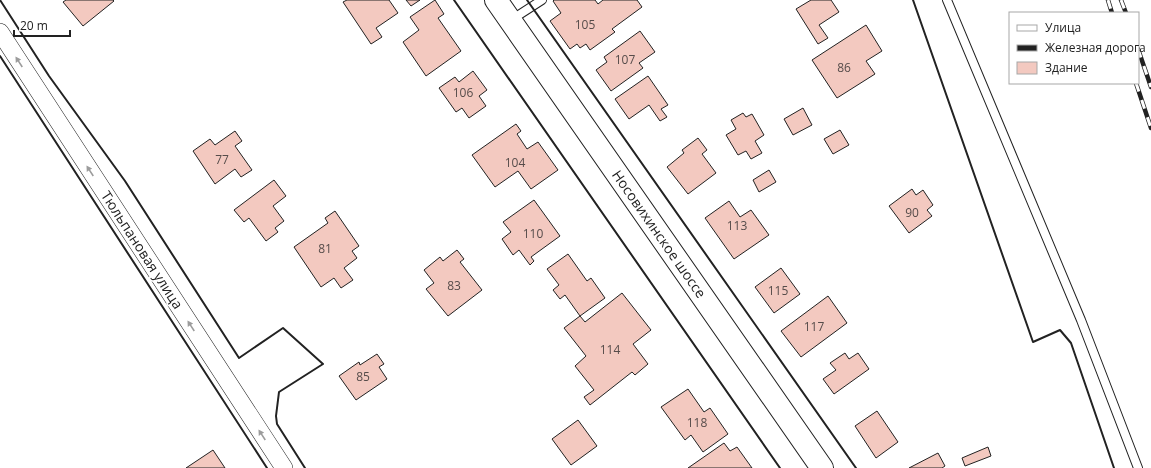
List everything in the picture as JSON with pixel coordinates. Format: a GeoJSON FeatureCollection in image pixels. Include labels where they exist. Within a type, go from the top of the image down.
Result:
{"type":"FeatureCollection","features":[{"type":"Feature","properties":{"kind":"main road","name":"Носовихинское шоссе"},"geometry":{"type":"LineString","coordinates":[[496,0],[822,468]]}},
{"type":"Feature","properties":{"kind":"street","name":"Тюльпановая улица"},"geometry":{"type":"LineString","coordinates":[[0,32],[284,468]]}},
{"type":"Feature","properties":{"kind":"lane"},"geometry":{"type":"LineString","coordinates":[[510,20],[542,0]]}},
{"type":"Feature","properties":{"kind":"lane"},"geometry":{"type":"LineString","coordinates":[[947,0],[1081,320],[1138,468]]}},
{"type":"Feature","properties":{"kind":"building"},"geometry":{"type":"Polygon","coordinates":[[[66,0],[114,1],[83,26],[63,2],[66,0]]]}},
{"type":"Feature","properties":{"kind":"building"},"geometry":{"type":"Polygon","coordinates":[[[347,0],[389,0],[398,13],[376,28],[382,37],[371,44],[343,2],[347,0]]]}},
{"type":"Feature","properties":{"kind":"building"},"geometry":{"type":"Polygon","coordinates":[[[406,0],[420,0],[411,6],[406,0]]]}},
{"type":"Feature","properties":{"kind":"building"},"geometry":{"type":"Polygon","coordinates":[[[435,0],[444,14],[438,18],[461,51],[426,76],[403,42],[419,30],[410,17],[435,0]]]}},
{"type":"Feature","properties":{"kind":"building"},"geometry":{"type":"Polygon","coordinates":[[[595,0],[598,4],[603,0],[637,0],[642,7],[612,29],[615,32],[590,50],[586,44],[580,48],[577,44],[570,49],[550,21],[561,13],[553,1],[595,0]]]}},
{"type":"Feature","properties":{"kind":"building"},"geometry":{"type":"Polygon","coordinates":[[[811,0],[831,0],[839,12],[819,25],[828,38],[818,44],[796,9],[811,0]]]}},
{"type":"Feature","properties":{"kind":"building"},"geometry":{"type":"Polygon","coordinates":[[[866,25],[882,51],[866,61],[875,74],[837,98],[812,60],[866,25]]]}},
{"type":"Feature","properties":{"kind":"building"},"geometry":{"type":"Polygon","coordinates":[[[640,31],[655,52],[639,63],[643,68],[611,91],[596,70],[607,62],[604,57],[640,31]]]}},
{"type":"Feature","properties":{"kind":"building"},"geometry":{"type":"Polygon","coordinates":[[[473,71],[487,90],[479,96],[486,106],[469,118],[462,108],[456,112],[439,88],[455,77],[459,82],[473,71]]]}},
{"type":"Feature","properties":{"kind":"building"},"geometry":{"type":"Polygon","coordinates":[[[648,76],[668,105],[661,109],[667,117],[660,121],[649,105],[629,119],[615,99],[648,76]]]}},
{"type":"Feature","properties":{"kind":"building"},"geometry":{"type":"Polygon","coordinates":[[[803,108],[812,125],[793,135],[784,119],[803,108]]]}},
{"type":"Feature","properties":{"kind":"building"},"geometry":{"type":"Polygon","coordinates":[[[743,113],[746,117],[752,114],[764,135],[755,141],[762,153],[751,159],[746,151],[738,155],[726,135],[736,129],[731,120],[743,113]]]}},
{"type":"Feature","properties":{"kind":"building"},"geometry":{"type":"Polygon","coordinates":[[[516,124],[521,131],[517,134],[527,149],[538,142],[558,170],[531,189],[518,171],[495,187],[472,155],[516,124]]]}},
{"type":"Feature","properties":{"kind":"building"},"geometry":{"type":"Polygon","coordinates":[[[840,130],[849,145],[833,154],[824,139],[840,130]]]}},
{"type":"Feature","properties":{"kind":"building"},"geometry":{"type":"Polygon","coordinates":[[[235,131],[242,141],[235,146],[252,170],[241,177],[235,169],[215,184],[193,151],[210,139],[215,145],[235,131]]]}},
{"type":"Feature","properties":{"kind":"building"},"geometry":{"type":"Polygon","coordinates":[[[698,138],[707,150],[702,154],[716,173],[688,194],[667,167],[684,153],[682,150],[698,138]]]}},
{"type":"Feature","properties":{"kind":"building"},"geometry":{"type":"Polygon","coordinates":[[[769,170],[776,182],[759,192],[753,180],[769,170]]]}},
{"type":"Feature","properties":{"kind":"building"},"geometry":{"type":"Polygon","coordinates":[[[274,180],[286,196],[273,206],[284,221],[275,228],[278,232],[266,241],[249,218],[244,222],[234,210],[274,180]]]}},
{"type":"Feature","properties":{"kind":"building"},"geometry":{"type":"Polygon","coordinates":[[[912,189],[916,195],[923,190],[933,205],[927,210],[932,216],[909,233],[889,206],[912,189]]]}},
{"type":"Feature","properties":{"kind":"building"},"geometry":{"type":"Polygon","coordinates":[[[534,200],[560,236],[531,257],[534,261],[530,265],[519,250],[513,255],[502,239],[511,232],[503,222],[534,200]]]}},
{"type":"Feature","properties":{"kind":"building"},"geometry":{"type":"Polygon","coordinates":[[[729,201],[740,217],[751,210],[769,235],[734,259],[705,218],[729,201]]]}},
{"type":"Feature","properties":{"kind":"building"},"geometry":{"type":"Polygon","coordinates":[[[335,211],[359,246],[352,251],[357,258],[344,268],[353,280],[341,288],[334,278],[321,287],[294,247],[328,223],[325,218],[335,211]]]}},
{"type":"Feature","properties":{"kind":"building"},"geometry":{"type":"Polygon","coordinates":[[[457,250],[464,259],[460,262],[482,290],[448,316],[426,289],[434,283],[424,270],[440,257],[443,261],[457,250]]]}},
{"type":"Feature","properties":{"kind":"building"},"geometry":{"type":"Polygon","coordinates":[[[568,254],[587,281],[591,278],[605,298],[580,316],[565,295],[560,299],[553,290],[559,285],[547,269],[568,254]]]}},
{"type":"Feature","properties":{"kind":"building"},"geometry":{"type":"Polygon","coordinates":[[[781,268],[800,294],[774,313],[755,287],[781,268]]]}},
{"type":"Feature","properties":{"kind":"building"},"geometry":{"type":"Polygon","coordinates":[[[622,293],[651,330],[633,344],[648,364],[635,375],[632,372],[590,405],[584,397],[594,390],[575,366],[586,356],[564,328],[580,316],[585,322],[622,293]]]}},
{"type":"Feature","properties":{"kind":"building"},"geometry":{"type":"Polygon","coordinates":[[[828,296],[847,323],[801,357],[781,331],[828,296]]]}},
{"type":"Feature","properties":{"kind":"building"},"geometry":{"type":"Polygon","coordinates":[[[845,353],[849,359],[858,353],[869,369],[834,394],[823,379],[836,370],[830,363],[845,353]]]}},
{"type":"Feature","properties":{"kind":"building"},"geometry":{"type":"Polygon","coordinates":[[[377,354],[384,364],[379,367],[387,379],[356,400],[339,376],[359,362],[360,365],[377,354]]]}},
{"type":"Feature","properties":{"kind":"building"},"geometry":{"type":"Polygon","coordinates":[[[688,389],[704,412],[710,408],[728,434],[703,452],[691,435],[685,440],[661,407],[688,389]]]}},
{"type":"Feature","properties":{"kind":"building"},"geometry":{"type":"Polygon","coordinates":[[[877,411],[898,442],[876,458],[855,426],[877,411]]]}},
{"type":"Feature","properties":{"kind":"building"},"geometry":{"type":"Polygon","coordinates":[[[578,420],[597,446],[571,465],[552,439],[578,420]]]}},
{"type":"Feature","properties":{"kind":"building"},"geometry":{"type":"Polygon","coordinates":[[[724,443],[730,451],[737,447],[752,468],[688,468],[724,443]]]}},
{"type":"Feature","properties":{"kind":"building"},"geometry":{"type":"Polygon","coordinates":[[[988,447],[991,456],[965,466],[962,458],[988,447]]]}},
{"type":"Feature","properties":{"kind":"building"},"geometry":{"type":"Polygon","coordinates":[[[213,450],[225,468],[186,468],[213,450]]]}},
{"type":"Feature","properties":{"kind":"building"},"geometry":{"type":"Polygon","coordinates":[[[938,453],[945,466],[942,468],[909,468],[938,453]]]}},
{"type":"Feature","properties":{"kind":"railway"},"geometry":{"type":"LineString","coordinates":[[1108,0],[1112,12]]}},
{"type":"Feature","properties":{"kind":"railway"},"geometry":{"type":"LineString","coordinates":[[1121,0],[1126,12]]}},
{"type":"Feature","properties":{"kind":"railway"},"geometry":{"type":"LineString","coordinates":[[1139,52],[1151,87]]}},
{"type":"Feature","properties":{"kind":"railway"},"geometry":{"type":"LineString","coordinates":[[1136,84],[1151,128]]}},
{"type":"Feature","properties":{"kind":"wall"},"geometry":{"type":"LineString","coordinates":[[0,0],[49,76],[125,181],[239,358],[283,328],[323,364],[279,392],[276,416],[277,424],[305,468]]}},
{"type":"Feature","properties":{"kind":"wall"},"geometry":{"type":"LineString","coordinates":[[454,0],[780,468]]}},
{"type":"Feature","properties":{"kind":"wall"},"geometry":{"type":"LineString","coordinates":[[527,0],[856,468]]}},
{"type":"Feature","properties":{"kind":"wall"},"geometry":{"type":"LineString","coordinates":[[913,0],[1033,342],[1060,330],[1071,343],[1114,468]]}},
{"type":"Feature","properties":{"kind":"wall"},"geometry":{"type":"LineString","coordinates":[[0,56],[267,468]]}}]}
